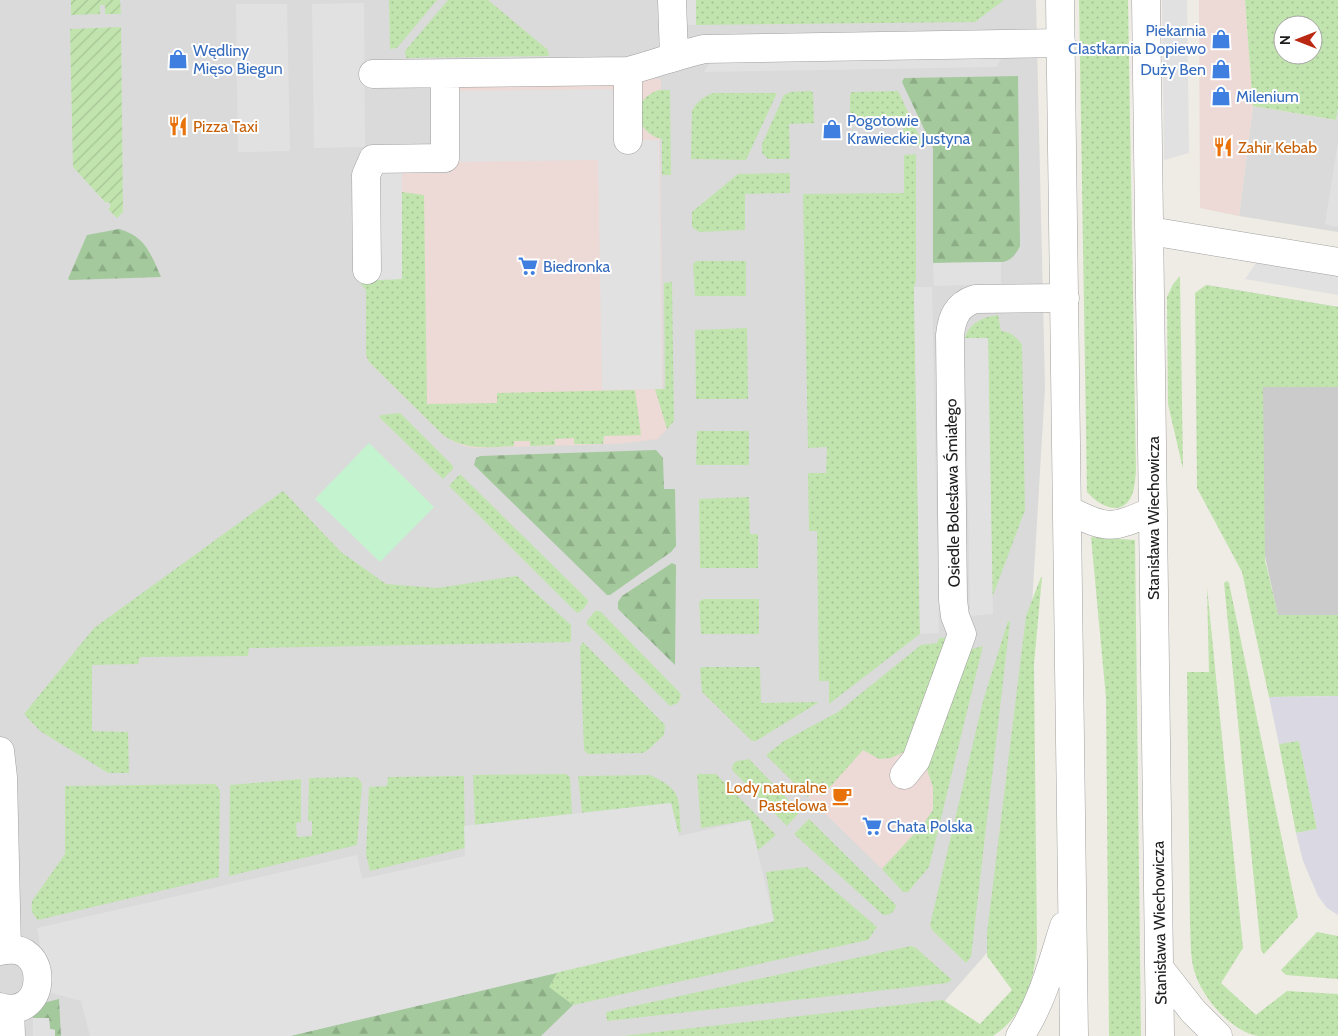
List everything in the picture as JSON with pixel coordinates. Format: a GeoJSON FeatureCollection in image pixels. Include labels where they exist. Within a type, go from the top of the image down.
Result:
{"type":"FeatureCollection","features":[{"type":"Feature","properties":{"kind":"street"},"geometry":{"type":"LineString","coordinates":[[672,0],[674,56]]}},
{"type":"Feature","properties":{"kind":"street"},"geometry":{"type":"LineString","coordinates":[[1060,0],[1074,1036]]}},
{"type":"Feature","properties":{"kind":"street","name":"Stanisława Wiechowicza"},"geometry":{"type":"LineString","coordinates":[[1146,0],[1160,1036]]}},
{"type":"Feature","properties":{"kind":"street"},"geometry":{"type":"LineString","coordinates":[[372,74],[628,71],[704,48],[1061,43]]}},
{"type":"Feature","properties":{"kind":"street"},"geometry":{"type":"LineString","coordinates":[[628,71],[628,140]]}},
{"type":"Feature","properties":{"kind":"street"},"geometry":{"type":"LineString","coordinates":[[367,270],[366,175],[373,159],[446,158],[445,74]]}},
{"type":"Feature","properties":{"kind":"street"},"geometry":{"type":"LineString","coordinates":[[1150,231],[1338,262]]}},
{"type":"Feature","properties":{"kind":"street","name":"Osiedle Bolesława Śmiałego"},"geometry":{"type":"LineString","coordinates":[[904,775],[916,760],[962,634],[955,616],[953,600],[951,322],[958,309],[966,302],[974,299],[1065,298]]}},
{"type":"Feature","properties":{"kind":"street"},"geometry":{"type":"LineString","coordinates":[[1068,510],[1093,522],[1110,525],[1125,523],[1153,511]]}},
{"type":"Feature","properties":{"kind":"street"},"geometry":{"type":"LineString","coordinates":[[0,751],[3,777],[4,950],[19,951],[29,957],[36,966],[39,978],[36,992],[28,1002],[23,1006],[5,1008],[11,1036]]}},
{"type":"Feature","properties":{"kind":"street"},"geometry":{"type":"LineString","coordinates":[[1020,1036],[1031,1019],[1045,986],[1071,903]]}},
{"type":"Feature","properties":{"kind":"street"},"geometry":{"type":"LineString","coordinates":[[1160,969],[1193,1011],[1218,1036]]}},
{"type":"Feature","properties":{"kind":"shaded area"},"geometry":{"type":"Polygon","coordinates":[[[0,0],[1036,0],[1045,388],[1013,923],[929,1019],[706,1036],[0,1036],[0,0]]]}},
{"type":"Feature","properties":{"kind":"shaded area"},"geometry":{"type":"Polygon","coordinates":[[[682,0],[696,0],[696,25],[682,25],[682,0]]]}},
{"type":"Feature","properties":{"kind":"shaded area"},"geometry":{"type":"Polygon","coordinates":[[[1162,0],[1187,0],[1189,153],[1164,160],[1162,0]]]}},
{"type":"Feature","properties":{"kind":"shaded area"},"geometry":{"type":"Polygon","coordinates":[[[1199,0],[1245,0],[1253,106],[1239,216],[1200,208],[1199,0]]]}},
{"type":"Feature","properties":{"kind":"shaded area"},"geometry":{"type":"Polygon","coordinates":[[[364,3],[365,147],[314,148],[312,4],[364,3]]]}},
{"type":"Feature","properties":{"kind":"shaded area"},"geometry":{"type":"Polygon","coordinates":[[[236,4],[287,4],[290,151],[238,152],[236,4]]]}},
{"type":"Feature","properties":{"kind":"shaded area"},"geometry":{"type":"Polygon","coordinates":[[[1006,52],[996,67],[704,72],[714,56],[1006,52]]]}},
{"type":"Feature","properties":{"kind":"shaded area"},"geometry":{"type":"Polygon","coordinates":[[[450,77],[661,79],[663,389],[667,429],[658,439],[617,444],[474,448],[464,446],[443,435],[369,362],[366,355],[366,290],[402,279],[402,173],[450,173],[450,77]]]}},
{"type":"Feature","properties":{"kind":"shaded area"},"geometry":{"type":"Polygon","coordinates":[[[613,89],[615,140],[659,140],[662,389],[602,390],[598,160],[459,162],[458,91],[613,89]]]}},
{"type":"Feature","properties":{"kind":"shaded area"},"geometry":{"type":"Polygon","coordinates":[[[1253,106],[1336,120],[1338,108],[1338,232],[1239,216],[1253,106]]]}},
{"type":"Feature","properties":{"kind":"shaded area"},"geometry":{"type":"Polygon","coordinates":[[[1338,142],[1338,227],[1325,224],[1338,142]]]}},
{"type":"Feature","properties":{"kind":"shaded area"},"geometry":{"type":"Polygon","coordinates":[[[376,173],[402,173],[402,279],[377,280],[376,173]]]}},
{"type":"Feature","properties":{"kind":"shaded area"},"geometry":{"type":"Polygon","coordinates":[[[1261,256],[1338,269],[1338,295],[1245,279],[1261,256]]]}},
{"type":"Feature","properties":{"kind":"shaded area"},"geometry":{"type":"Polygon","coordinates":[[[1001,262],[1001,284],[934,286],[933,263],[1001,262]]]}},
{"type":"Feature","properties":{"kind":"shaded area"},"geometry":{"type":"Polygon","coordinates":[[[1206,285],[1338,307],[1338,615],[1278,616],[1206,285]]]}},
{"type":"Feature","properties":{"kind":"shaded area"},"geometry":{"type":"Polygon","coordinates":[[[914,287],[932,287],[939,633],[920,634],[914,287]]]}},
{"type":"Feature","properties":{"kind":"shaded area"},"geometry":{"type":"Polygon","coordinates":[[[965,338],[988,338],[993,614],[970,616],[965,338]]]}},
{"type":"Feature","properties":{"kind":"shaded area"},"geometry":{"type":"Polygon","coordinates":[[[1338,696],[1338,915],[1327,908],[1318,896],[1303,861],[1296,833],[1317,829],[1299,741],[1279,744],[1269,697],[1338,696]]]}},
{"type":"Feature","properties":{"kind":"shaded area"},"geometry":{"type":"Polygon","coordinates":[[[914,747],[927,753],[933,787],[933,810],[925,822],[882,869],[808,797],[815,789],[822,795],[863,749],[879,759],[891,758],[914,747]]]}},
{"type":"Feature","properties":{"kind":"shaded area"},"geometry":{"type":"Polygon","coordinates":[[[671,803],[679,836],[750,820],[774,921],[290,1036],[90,1036],[81,1001],[48,992],[37,928],[357,855],[362,879],[465,856],[464,826],[671,803]]]}},
{"type":"Feature","properties":{"kind":"shaded area"},"geometry":{"type":"Polygon","coordinates":[[[33,1018],[49,1018],[50,1029],[55,1030],[55,1036],[33,1036],[33,1018]]]}},
{"type":"Feature","properties":{"kind":"green space"},"geometry":{"type":"Polygon","coordinates":[[[71,0],[120,0],[121,14],[105,14],[105,5],[100,5],[100,14],[71,15],[71,0]]]}},
{"type":"Feature","properties":{"kind":"green space"},"geometry":{"type":"Polygon","coordinates":[[[389,0],[437,0],[397,48],[390,49],[389,0]]]}},
{"type":"Feature","properties":{"kind":"green space"},"geometry":{"type":"Polygon","coordinates":[[[448,0],[488,0],[548,50],[549,56],[406,58],[405,51],[448,0]]]}},
{"type":"Feature","properties":{"kind":"green space"},"geometry":{"type":"Polygon","coordinates":[[[696,0],[1004,0],[975,22],[696,25],[696,0]]]}},
{"type":"Feature","properties":{"kind":"green space"},"geometry":{"type":"Polygon","coordinates":[[[1079,0],[1128,0],[1136,471],[1132,495],[1128,502],[1117,508],[1098,502],[1087,492],[1079,0]]]}},
{"type":"Feature","properties":{"kind":"green space"},"geometry":{"type":"Polygon","coordinates":[[[1245,0],[1338,0],[1338,108],[1336,120],[1253,106],[1245,0]]]}},
{"type":"Feature","properties":{"kind":"green space"},"geometry":{"type":"Polygon","coordinates":[[[121,27],[123,212],[117,218],[108,209],[110,203],[105,202],[73,167],[70,29],[121,27]]]}},
{"type":"Feature","properties":{"kind":"green space"},"geometry":{"type":"Polygon","coordinates":[[[1018,76],[1020,246],[1009,260],[1003,262],[933,263],[933,148],[902,82],[904,78],[1018,76]]]}},
{"type":"Feature","properties":{"kind":"green space"},"geometry":{"type":"Polygon","coordinates":[[[659,90],[670,90],[671,175],[662,175],[662,139],[645,130],[639,115],[643,100],[659,90]]]}},
{"type":"Feature","properties":{"kind":"green space"},"geometry":{"type":"Polygon","coordinates":[[[811,91],[813,93],[814,123],[789,124],[790,159],[768,159],[762,153],[762,144],[784,95],[790,92],[811,91]]]}},
{"type":"Feature","properties":{"kind":"green space"},"geometry":{"type":"Polygon","coordinates":[[[898,91],[924,146],[904,146],[903,122],[850,123],[850,95],[852,92],[898,91]]]}},
{"type":"Feature","properties":{"kind":"green space"},"geometry":{"type":"Polygon","coordinates":[[[713,93],[777,93],[746,160],[691,159],[692,111],[700,100],[713,93]]]}},
{"type":"Feature","properties":{"kind":"green space"},"geometry":{"type":"Polygon","coordinates":[[[916,154],[916,281],[914,287],[920,634],[829,704],[829,681],[819,681],[817,531],[809,531],[808,473],[826,473],[827,447],[808,448],[803,194],[904,193],[904,155],[916,154]]]}},
{"type":"Feature","properties":{"kind":"green space"},"geometry":{"type":"Polygon","coordinates":[[[790,173],[790,193],[745,194],[745,230],[699,232],[692,227],[692,212],[738,174],[790,173]]]}},
{"type":"Feature","properties":{"kind":"green space"},"geometry":{"type":"Polygon","coordinates":[[[402,192],[424,195],[427,404],[497,403],[497,393],[635,390],[641,435],[604,436],[603,444],[574,444],[574,438],[555,439],[555,445],[530,446],[530,441],[514,441],[514,446],[495,447],[477,447],[460,444],[443,435],[369,362],[366,355],[366,290],[353,274],[353,259],[377,280],[402,279],[402,192]]]}},
{"type":"Feature","properties":{"kind":"green space"},"geometry":{"type":"Polygon","coordinates":[[[119,229],[128,232],[141,241],[150,254],[161,277],[68,279],[87,235],[119,229]]]}},
{"type":"Feature","properties":{"kind":"green space"},"geometry":{"type":"Polygon","coordinates":[[[696,261],[746,261],[746,296],[695,296],[693,264],[696,261]]]}},
{"type":"Feature","properties":{"kind":"green space"},"geometry":{"type":"Polygon","coordinates":[[[1180,276],[1183,469],[1168,404],[1167,297],[1173,284],[1180,276]]]}},
{"type":"Feature","properties":{"kind":"green space"},"geometry":{"type":"Polygon","coordinates":[[[672,282],[674,421],[667,429],[655,389],[665,389],[664,283],[672,282]]]}},
{"type":"Feature","properties":{"kind":"green space"},"geometry":{"type":"Polygon","coordinates":[[[1206,285],[1338,307],[1338,387],[1263,387],[1265,560],[1278,615],[1338,615],[1338,696],[1269,697],[1242,572],[1197,488],[1195,293],[1206,285]]]}},
{"type":"Feature","properties":{"kind":"green space"},"geometry":{"type":"Polygon","coordinates":[[[998,315],[1001,331],[1013,335],[1022,345],[1025,510],[992,598],[988,338],[965,338],[970,328],[977,322],[987,317],[998,315]]]}},
{"type":"Feature","properties":{"kind":"green space"},"geometry":{"type":"Polygon","coordinates":[[[747,328],[748,399],[696,399],[695,330],[747,328]]]}},
{"type":"Feature","properties":{"kind":"green space"},"geometry":{"type":"Polygon","coordinates":[[[400,413],[453,466],[453,469],[443,479],[379,417],[381,415],[400,413]]]}},
{"type":"Feature","properties":{"kind":"green space"},"geometry":{"type":"Polygon","coordinates":[[[697,431],[749,431],[749,465],[696,464],[697,431]]]}},
{"type":"Feature","properties":{"kind":"green space"},"geometry":{"type":"Polygon","coordinates":[[[369,443],[434,507],[380,562],[315,499],[369,443]]]}},
{"type":"Feature","properties":{"kind":"green space"},"geometry":{"type":"Polygon","coordinates":[[[656,450],[663,458],[664,489],[675,489],[676,546],[671,552],[610,595],[607,595],[474,465],[476,458],[480,456],[656,450]]]}},
{"type":"Feature","properties":{"kind":"green space"},"geometry":{"type":"Polygon","coordinates":[[[459,475],[588,600],[582,610],[577,613],[449,486],[459,475]]]}},
{"type":"Feature","properties":{"kind":"green space"},"geometry":{"type":"Polygon","coordinates":[[[283,491],[341,552],[386,584],[437,588],[517,576],[571,625],[571,642],[249,648],[248,656],[140,657],[138,664],[92,665],[92,731],[128,732],[129,773],[108,773],[40,731],[24,714],[94,628],[283,491]]]}},
{"type":"Feature","properties":{"kind":"green space"},"geometry":{"type":"Polygon","coordinates":[[[749,497],[750,534],[758,534],[758,568],[700,568],[699,499],[749,497]]]}},
{"type":"Feature","properties":{"kind":"green space"},"geometry":{"type":"Polygon","coordinates":[[[1091,537],[1135,540],[1141,1036],[1109,1036],[1106,698],[1091,537]]]}},
{"type":"Feature","properties":{"kind":"green space"},"geometry":{"type":"Polygon","coordinates":[[[672,563],[676,565],[675,665],[618,609],[618,602],[622,596],[672,563]]]}},
{"type":"Feature","properties":{"kind":"green space"},"geometry":{"type":"Polygon","coordinates":[[[1041,577],[1034,664],[1037,947],[1036,960],[1026,997],[1013,1019],[993,1036],[622,1036],[943,1000],[980,1024],[1012,990],[987,956],[987,933],[1026,616],[1041,577]]]}},
{"type":"Feature","properties":{"kind":"green space"},"geometry":{"type":"Polygon","coordinates":[[[1227,581],[1229,583],[1298,917],[1264,954],[1261,950],[1224,583],[1227,581]]]}},
{"type":"Feature","properties":{"kind":"green space"},"geometry":{"type":"Polygon","coordinates":[[[1207,587],[1243,948],[1221,983],[1256,1015],[1287,991],[1338,994],[1338,1036],[1258,1036],[1247,1033],[1227,1020],[1218,1011],[1203,991],[1194,970],[1190,925],[1187,672],[1209,672],[1207,587]]]}},
{"type":"Feature","properties":{"kind":"green space"},"geometry":{"type":"Polygon","coordinates":[[[704,599],[759,599],[759,634],[701,634],[699,602],[704,599]]]}},
{"type":"Feature","properties":{"kind":"green space"},"geometry":{"type":"Polygon","coordinates":[[[595,611],[600,611],[680,693],[681,696],[678,703],[670,706],[587,624],[587,621],[595,611]]]}},
{"type":"Feature","properties":{"kind":"green space"},"geometry":{"type":"Polygon","coordinates":[[[1008,621],[1010,622],[971,957],[966,963],[932,930],[930,925],[983,701],[1008,621]]]}},
{"type":"Feature","properties":{"kind":"green space"},"geometry":{"type":"Polygon","coordinates":[[[955,637],[914,747],[891,758],[879,759],[863,750],[822,796],[815,789],[808,797],[766,755],[784,741],[838,712],[921,645],[937,643],[939,638],[955,637]]]}},
{"type":"Feature","properties":{"kind":"green space"},"geometry":{"type":"Polygon","coordinates":[[[583,642],[665,725],[664,735],[647,751],[642,753],[588,754],[584,750],[580,647],[583,642]]]}},
{"type":"Feature","properties":{"kind":"green space"},"geometry":{"type":"Polygon","coordinates":[[[983,646],[929,867],[908,892],[903,892],[882,869],[925,822],[933,810],[933,787],[924,761],[965,651],[983,646]]]}},
{"type":"Feature","properties":{"kind":"green space"},"geometry":{"type":"Polygon","coordinates":[[[760,667],[761,703],[819,702],[756,741],[752,741],[702,692],[700,668],[760,667]]]}},
{"type":"Feature","properties":{"kind":"green space"},"geometry":{"type":"Polygon","coordinates":[[[1299,740],[1317,829],[1296,833],[1279,744],[1299,740]]]}},
{"type":"Feature","properties":{"kind":"green space"},"geometry":{"type":"Polygon","coordinates":[[[749,759],[800,812],[787,826],[732,770],[733,764],[737,761],[749,759]]]}},
{"type":"Feature","properties":{"kind":"green space"},"geometry":{"type":"Polygon","coordinates":[[[566,774],[570,777],[572,814],[475,825],[473,775],[566,774]]]}},
{"type":"Feature","properties":{"kind":"green space"},"geometry":{"type":"Polygon","coordinates":[[[697,774],[716,774],[776,835],[758,850],[750,820],[701,828],[697,774]]]}},
{"type":"Feature","properties":{"kind":"green space"},"geometry":{"type":"Polygon","coordinates":[[[650,775],[674,791],[679,803],[681,832],[678,832],[671,803],[582,813],[578,776],[650,775]]]}},
{"type":"Feature","properties":{"kind":"green space"},"geometry":{"type":"Polygon","coordinates":[[[464,776],[465,848],[370,871],[366,854],[369,787],[387,786],[388,777],[464,776]]]}},
{"type":"Feature","properties":{"kind":"green space"},"geometry":{"type":"Polygon","coordinates":[[[356,777],[362,785],[357,845],[229,876],[230,785],[301,779],[301,822],[296,823],[297,837],[312,836],[312,821],[308,821],[309,778],[356,777]]]}},
{"type":"Feature","properties":{"kind":"green space"},"geometry":{"type":"Polygon","coordinates":[[[215,784],[220,790],[219,877],[38,920],[34,916],[32,901],[65,854],[65,786],[215,784]]]}},
{"type":"Feature","properties":{"kind":"green space"},"geometry":{"type":"Polygon","coordinates":[[[809,819],[896,905],[890,914],[883,915],[794,834],[809,819]]]}},
{"type":"Feature","properties":{"kind":"green space"},"geometry":{"type":"Polygon","coordinates":[[[807,867],[877,927],[868,940],[573,1005],[570,1005],[548,987],[559,969],[774,921],[766,872],[807,867]]]}},
{"type":"Feature","properties":{"kind":"green space"},"geometry":{"type":"Polygon","coordinates":[[[1317,932],[1338,936],[1338,979],[1286,975],[1281,970],[1317,932]]]}},
{"type":"Feature","properties":{"kind":"green space"},"geometry":{"type":"Polygon","coordinates":[[[911,946],[916,948],[952,980],[947,983],[607,1021],[606,1012],[911,946]]]}},
{"type":"Feature","properties":{"kind":"green space"},"geometry":{"type":"Polygon","coordinates":[[[557,973],[549,987],[573,1005],[541,1036],[290,1036],[557,973]]]}},
{"type":"Feature","properties":{"kind":"green space"},"geometry":{"type":"Polygon","coordinates":[[[59,999],[61,1036],[55,1036],[55,1030],[50,1029],[49,1018],[33,1018],[31,1015],[43,1003],[59,999]]]}},
{"type":"Feature","properties":{"kind":"place","name":"Piekarnia CIastkarnia Dopiewo"},"geometry":{"type":"Point","coordinates":[1221,39]}},
{"type":"Feature","properties":{"kind":"place","name":"Wędliny Mięso Biegun"},"geometry":{"type":"Point","coordinates":[178,59]}},
{"type":"Feature","properties":{"kind":"place","name":"Duży Ben"},"geometry":{"type":"Point","coordinates":[1221,69]}},
{"type":"Feature","properties":{"kind":"place","name":"Milenium"},"geometry":{"type":"Point","coordinates":[1221,96]}},
{"type":"Feature","properties":{"kind":"place","name":"Pizza Taxi"},"geometry":{"type":"Point","coordinates":[178,126]}},
{"type":"Feature","properties":{"kind":"place","name":"Pogotowie Krawieckie Justyna"},"geometry":{"type":"Point","coordinates":[832,129]}},
{"type":"Feature","properties":{"kind":"place","name":"Zahir Kebab"},"geometry":{"type":"Point","coordinates":[1223,147]}},
{"type":"Feature","properties":{"kind":"place","name":"Biedronka"},"geometry":{"type":"Point","coordinates":[528,266]}},
{"type":"Feature","properties":{"kind":"place","name":"Lody naturalne Pastelowa"},"geometry":{"type":"Point","coordinates":[842,796]}},
{"type":"Feature","properties":{"kind":"place","name":"Chata Polska"},"geometry":{"type":"Point","coordinates":[872,826]}}]}
